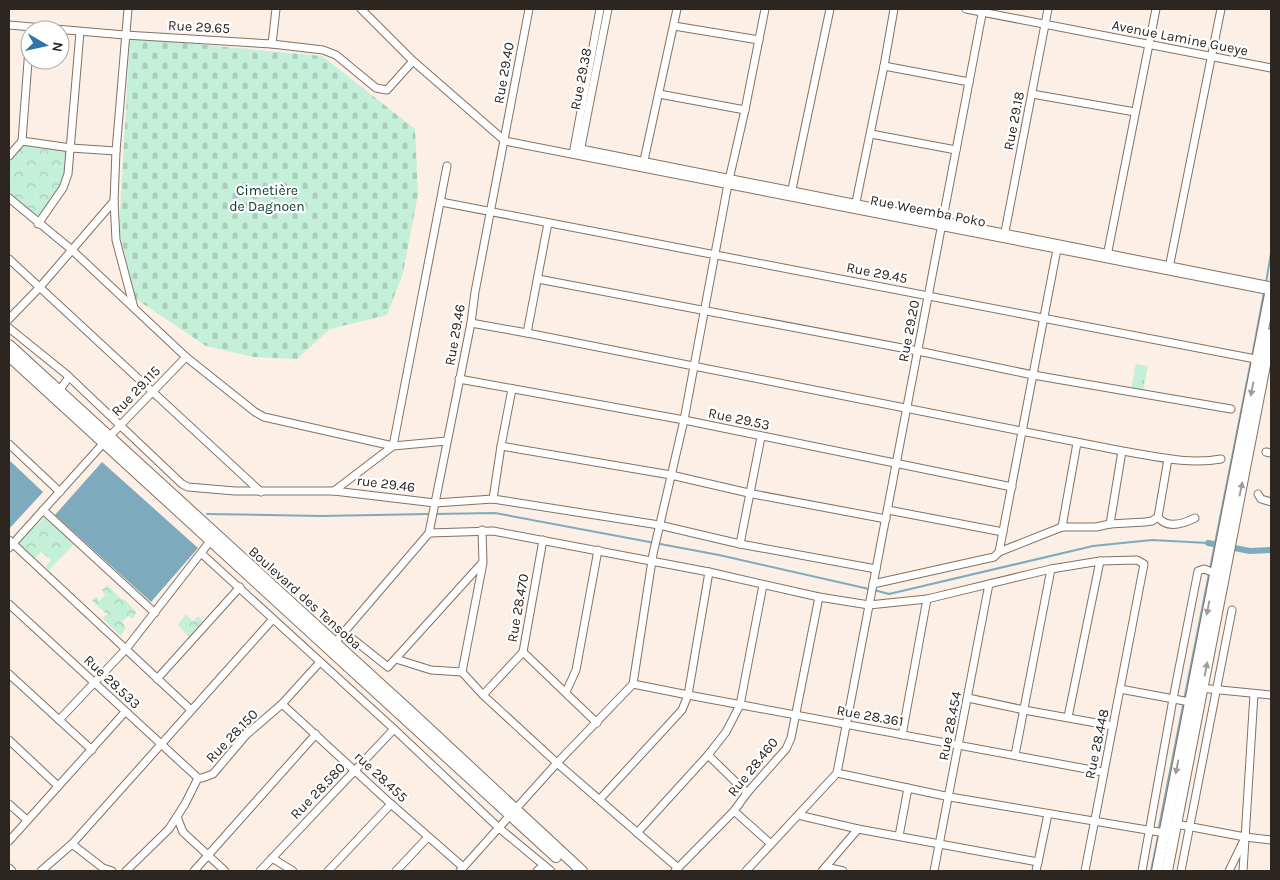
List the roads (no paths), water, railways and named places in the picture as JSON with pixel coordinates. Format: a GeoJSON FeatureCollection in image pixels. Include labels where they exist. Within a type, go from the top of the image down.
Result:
{"type":"FeatureCollection","features":[{"type":"Feature","properties":{"kind":"main road"},"geometry":{"type":"LineString","coordinates":[[1265,361],[1271,289]]}},
{"type":"Feature","properties":{"kind":"main road"},"geometry":{"type":"LineString","coordinates":[[1157,871],[1190,702],[1198,687],[1222,561],[1271,334]]}},
{"type":"Feature","properties":{"kind":"main road","name":"Boulevard des Tensoba"},"geometry":{"type":"LineString","coordinates":[[9,345],[212,540],[331,646]]}},
{"type":"Feature","properties":{"kind":"main road","name":"Boulevard des Tensoba"},"geometry":{"type":"LineString","coordinates":[[9,356],[107,440],[331,646],[408,720],[582,871]]}},
{"type":"Feature","properties":{"kind":"main road"},"geometry":{"type":"LineString","coordinates":[[1167,871],[1215,572],[1222,561]]}},
{"type":"Feature","properties":{"kind":"main road","name":"Boulevard des Tensoba"},"geometry":{"type":"LineString","coordinates":[[512,812],[572,871]]}},
{"type":"Feature","properties":{"kind":"street"},"geometry":{"type":"LineString","coordinates":[[128,9],[116,151],[114,201],[116,240],[134,308]]}},
{"type":"Feature","properties":{"kind":"street"},"geometry":{"type":"LineString","coordinates":[[272,44],[276,9]]}},
{"type":"Feature","properties":{"kind":"street"},"geometry":{"type":"LineString","coordinates":[[361,9],[414,61],[505,141]]}},
{"type":"Feature","properties":{"kind":"street","name":"Rue 29.40"},"geometry":{"type":"LineString","coordinates":[[505,141],[516,72],[529,9]]}},
{"type":"Feature","properties":{"kind":"street"},"geometry":{"type":"LineString","coordinates":[[578,153],[600,9]]}},
{"type":"Feature","properties":{"kind":"street","name":"Rue 29.38"},"geometry":{"type":"LineString","coordinates":[[578,153],[608,9]]}},
{"type":"Feature","properties":{"kind":"street"},"geometry":{"type":"LineString","coordinates":[[643,165],[677,9]]}},
{"type":"Feature","properties":{"kind":"street"},"geometry":{"type":"LineString","coordinates":[[462,869],[557,763],[633,684],[652,557],[684,420],[728,181],[745,110],[765,9]]}},
{"type":"Feature","properties":{"kind":"street"},"geometry":{"type":"LineString","coordinates":[[792,194],[830,9]]}},
{"type":"Feature","properties":{"kind":"street"},"geometry":{"type":"LineString","coordinates":[[856,206],[894,9]]}},
{"type":"Feature","properties":{"kind":"street","name":"Avenue Lamine Gueye"},"geometry":{"type":"LineString","coordinates":[[966,9],[982,10],[1271,68]]}},
{"type":"Feature","properties":{"kind":"street","name":"Rue 29.18"},"geometry":{"type":"LineString","coordinates":[[1004,236],[1048,9]]}},
{"type":"Feature","properties":{"kind":"street"},"geometry":{"type":"LineString","coordinates":[[1107,256],[1156,9]]}},
{"type":"Feature","properties":{"kind":"street"},"geometry":{"type":"LineString","coordinates":[[1169,268],[1221,9]]}},
{"type":"Feature","properties":{"kind":"street","name":"Rue 29.20"},"geometry":{"type":"LineString","coordinates":[[873,585],[982,10]]}},
{"type":"Feature","properties":{"kind":"street"},"geometry":{"type":"LineString","coordinates":[[674,26],[759,40]]}},
{"type":"Feature","properties":{"kind":"street","name":"Rue 29.65"},"geometry":{"type":"LineString","coordinates":[[70,32],[272,44],[323,50],[331,52],[376,88],[387,90],[414,61]]}},
{"type":"Feature","properties":{"kind":"street"},"geometry":{"type":"LineString","coordinates":[[38,224],[65,184],[71,148],[80,32]]}},
{"type":"Feature","properties":{"kind":"street"},"geometry":{"type":"LineString","coordinates":[[884,66],[969,82]]}},
{"type":"Feature","properties":{"kind":"street"},"geometry":{"type":"LineString","coordinates":[[9,156],[22,141],[27,70]]}},
{"type":"Feature","properties":{"kind":"street"},"geometry":{"type":"LineString","coordinates":[[659,94],[745,110]]}},
{"type":"Feature","properties":{"kind":"street"},"geometry":{"type":"LineString","coordinates":[[1032,94],[1135,112]]}},
{"type":"Feature","properties":{"kind":"street"},"geometry":{"type":"LineString","coordinates":[[871,134],[956,150]]}},
{"type":"Feature","properties":{"kind":"street"},"geometry":{"type":"LineString","coordinates":[[22,141],[71,148],[116,151]]}},
{"type":"Feature","properties":{"kind":"street","name":"Rue Weemba Poko"},"geometry":{"type":"LineString","coordinates":[[505,141],[728,181],[1271,289]]}},
{"type":"Feature","properties":{"kind":"street","name":"Rue 29.46"},"geometry":{"type":"LineString","coordinates":[[429,533],[505,141]]}},
{"type":"Feature","properties":{"kind":"street"},"geometry":{"type":"LineString","coordinates":[[334,491],[393,446],[448,166]]}},
{"type":"Feature","properties":{"kind":"street"},"geometry":{"type":"LineString","coordinates":[[9,198],[38,224],[72,250],[186,357],[255,412],[264,417],[393,446],[447,441]]}},
{"type":"Feature","properties":{"kind":"street"},"geometry":{"type":"LineString","coordinates":[[9,319],[40,287],[114,201]]}},
{"type":"Feature","properties":{"kind":"street","name":"Rue 29.45"},"geometry":{"type":"LineString","coordinates":[[440,202],[1265,361]]}},
{"type":"Feature","properties":{"kind":"street"},"geometry":{"type":"LineString","coordinates":[[527,332],[548,223]]}},
{"type":"Feature","properties":{"kind":"street","name":"Rue Weemba Poko"},"geometry":{"type":"LineString","coordinates":[[1004,236],[1056,249],[1107,256]]}},
{"type":"Feature","properties":{"kind":"street"},"geometry":{"type":"LineString","coordinates":[[999,552],[1056,249]]}},
{"type":"Feature","properties":{"kind":"street"},"geometry":{"type":"LineString","coordinates":[[9,259],[261,492]]}},
{"type":"Feature","properties":{"kind":"street"},"geometry":{"type":"LineString","coordinates":[[538,279],[918,351],[1033,376],[1231,409]]}},
{"type":"Feature","properties":{"kind":"street"},"geometry":{"type":"LineString","coordinates":[[471,323],[527,332],[1077,443],[1203,462],[1221,459]]}},
{"type":"Feature","properties":{"kind":"street","name":"rue 29.46"},"geometry":{"type":"LineString","coordinates":[[9,328],[69,377],[182,484],[188,487],[261,492],[334,491],[436,503],[494,499],[876,569]]}},
{"type":"Feature","properties":{"kind":"street","name":"Rue 29.115"},"geometry":{"type":"LineString","coordinates":[[10,544],[186,357]]}},
{"type":"Feature","properties":{"kind":"street"},"geometry":{"type":"LineString","coordinates":[[59,391],[69,377]]}},
{"type":"Feature","properties":{"kind":"street","name":"Rue 29.53"},"geometry":{"type":"LineString","coordinates":[[459,379],[684,420],[1012,487]]}},
{"type":"Feature","properties":{"kind":"street"},"geometry":{"type":"LineString","coordinates":[[494,499],[501,446],[512,389]]}},
{"type":"Feature","properties":{"kind":"street"},"geometry":{"type":"LineString","coordinates":[[740,544],[761,437]]}},
{"type":"Feature","properties":{"kind":"street"},"geometry":{"type":"LineString","coordinates":[[1062,527],[1077,443]]}},
{"type":"Feature","properties":{"kind":"street"},"geometry":{"type":"LineString","coordinates":[[9,444],[60,492]]}},
{"type":"Feature","properties":{"kind":"street"},"geometry":{"type":"LineString","coordinates":[[501,446],[672,475],[750,493],[886,519]]}},
{"type":"Feature","properties":{"kind":"street"},"geometry":{"type":"LineString","coordinates":[[1110,524],[1122,451]]}},
{"type":"Feature","properties":{"kind":"street"},"geometry":{"type":"LineString","coordinates":[[1168,458],[1158,517],[1161,522],[1167,524],[1185,522],[1195,518]]}},
{"type":"Feature","properties":{"kind":"street"},"geometry":{"type":"LineString","coordinates":[[1258,494],[1261,499],[1271,502]]}},
{"type":"Feature","properties":{"kind":"street"},"geometry":{"type":"LineString","coordinates":[[43,510],[155,613]]}},
{"type":"Feature","properties":{"kind":"street"},"geometry":{"type":"LineString","coordinates":[[888,510],[1003,532]]}},
{"type":"Feature","properties":{"kind":"street"},"geometry":{"type":"LineString","coordinates":[[746,871],[837,774],[873,585],[994,557],[999,552],[1062,527],[1096,527],[1110,524],[1146,522],[1158,517]]}},
{"type":"Feature","properties":{"kind":"street"},"geometry":{"type":"LineString","coordinates":[[462,672],[482,563],[482,530]]}},
{"type":"Feature","properties":{"kind":"street"},"geometry":{"type":"LineString","coordinates":[[331,646],[429,533],[494,531],[598,550],[652,557],[763,585],[819,597],[870,605],[927,599],[1051,569],[1100,562],[1068,717]]}},
{"type":"Feature","properties":{"kind":"street"},"geometry":{"type":"LineString","coordinates":[[59,720],[126,649],[212,540]]}},
{"type":"Feature","properties":{"kind":"street","name":"Rue 28.470"},"geometry":{"type":"LineString","coordinates":[[483,695],[523,652],[543,540]]}},
{"type":"Feature","properties":{"kind":"street"},"geometry":{"type":"LineString","coordinates":[[10,544],[191,710]]}},
{"type":"Feature","properties":{"kind":"street"},"geometry":{"type":"LineString","coordinates":[[566,692],[576,670],[598,550]]}},
{"type":"Feature","properties":{"kind":"street"},"geometry":{"type":"LineString","coordinates":[[202,554],[394,729],[499,828],[551,871]]}},
{"type":"Feature","properties":{"kind":"street","name":"Rue 28.448"},"geometry":{"type":"LineString","coordinates":[[1085,871],[1144,564],[1137,560],[1100,562]]}},
{"type":"Feature","properties":{"kind":"street"},"geometry":{"type":"LineString","coordinates":[[344,632],[387,667],[482,563]]}},
{"type":"Feature","properties":{"kind":"street"},"geometry":{"type":"LineString","coordinates":[[1015,755],[1051,569]]}},
{"type":"Feature","properties":{"kind":"street"},"geometry":{"type":"LineString","coordinates":[[1142,871],[1198,571],[1204,569],[1215,572]]}},
{"type":"Feature","properties":{"kind":"street"},"geometry":{"type":"LineString","coordinates":[[600,799],[682,710],[688,696],[709,572]]}},
{"type":"Feature","properties":{"kind":"street","name":"Rue 28.454"},"geometry":{"type":"LineString","coordinates":[[934,871],[950,797],[989,584]]}},
{"type":"Feature","properties":{"kind":"street"},"geometry":{"type":"LineString","coordinates":[[637,833],[708,755],[726,732],[740,705],[763,585]]}},
{"type":"Feature","properties":{"kind":"street"},"geometry":{"type":"LineString","coordinates":[[157,679],[240,588]]}},
{"type":"Feature","properties":{"kind":"street","name":"Rue 28.460"},"geometry":{"type":"LineString","coordinates":[[676,870],[734,811],[747,793],[786,749],[791,738],[819,597]]}},
{"type":"Feature","properties":{"kind":"street"},"geometry":{"type":"LineString","coordinates":[[902,735],[927,599]]}},
{"type":"Feature","properties":{"kind":"street","name":"Rue 28.533"},"geometry":{"type":"LineString","coordinates":[[9,604],[198,778]]}},
{"type":"Feature","properties":{"kind":"street"},"geometry":{"type":"LineString","coordinates":[[1181,871],[1204,750],[1218,690],[1232,610]]}},
{"type":"Feature","properties":{"kind":"street"},"geometry":{"type":"LineString","coordinates":[[41,871],[72,844],[273,619]]}},
{"type":"Feature","properties":{"kind":"street"},"geometry":{"type":"LineString","coordinates":[[523,652],[597,723]]}},
{"type":"Feature","properties":{"kind":"street"},"geometry":{"type":"LineString","coordinates":[[396,659],[421,668],[462,672],[483,695],[557,763],[600,799],[676,870]]}},
{"type":"Feature","properties":{"kind":"street","name":"Rue 28.150"},"geometry":{"type":"LineString","coordinates":[[126,871],[169,829],[198,778],[213,774],[246,735],[282,704],[320,662]]}},
{"type":"Feature","properties":{"kind":"street"},"geometry":{"type":"LineString","coordinates":[[9,674],[92,750]]}},
{"type":"Feature","properties":{"kind":"street","name":"Rue 28.361"},"geometry":{"type":"LineString","coordinates":[[633,684],[688,696],[1103,772]]}},
{"type":"Feature","properties":{"kind":"street"},"geometry":{"type":"LineString","coordinates":[[1198,687],[1271,695]]}},
{"type":"Feature","properties":{"kind":"street"},"geometry":{"type":"LineString","coordinates":[[1120,689],[1190,702]]}},
{"type":"Feature","properties":{"kind":"street"},"geometry":{"type":"LineString","coordinates":[[1243,871],[1254,694]]}},
{"type":"Feature","properties":{"kind":"street"},"geometry":{"type":"LineString","coordinates":[[968,698],[1113,726]]}},
{"type":"Feature","properties":{"kind":"street","name":"rue 28.455"},"geometry":{"type":"LineString","coordinates":[[282,704],[462,869]]}},
{"type":"Feature","properties":{"kind":"street"},"geometry":{"type":"LineString","coordinates":[[9,841],[125,712]]}},
{"type":"Feature","properties":{"kind":"street","name":"Rue 28.580"},"geometry":{"type":"LineString","coordinates":[[260,871],[394,729]]}},
{"type":"Feature","properties":{"kind":"street"},"geometry":{"type":"LineString","coordinates":[[194,871],[316,734]]}},
{"type":"Feature","properties":{"kind":"street"},"geometry":{"type":"LineString","coordinates":[[9,740],[58,786]]}},
{"type":"Feature","properties":{"kind":"street"},"geometry":{"type":"LineString","coordinates":[[708,755],[747,793]]}},
{"type":"Feature","properties":{"kind":"street"},"geometry":{"type":"LineString","coordinates":[[837,774],[950,797],[1149,831],[1165,833],[1176,824],[1271,840]]}},
{"type":"Feature","properties":{"kind":"street"},"geometry":{"type":"LineString","coordinates":[[899,836],[908,788]]}},
{"type":"Feature","properties":{"kind":"street"},"geometry":{"type":"LineString","coordinates":[[9,804],[27,820]]}},
{"type":"Feature","properties":{"kind":"street"},"geometry":{"type":"LineString","coordinates":[[328,871],[391,804]]}},
{"type":"Feature","properties":{"kind":"street"},"geometry":{"type":"LineString","coordinates":[[734,811],[771,844]]}},
{"type":"Feature","properties":{"kind":"street"},"geometry":{"type":"LineString","coordinates":[[1036,871],[1048,814]]}},
{"type":"Feature","properties":{"kind":"street"},"geometry":{"type":"LineString","coordinates":[[798,815],[858,829],[1038,862]]}},
{"type":"Feature","properties":{"kind":"street"},"geometry":{"type":"LineString","coordinates":[[177,817],[183,832],[225,871]]}},
{"type":"Feature","properties":{"kind":"street"},"geometry":{"type":"LineString","coordinates":[[824,869],[858,829]]}},
{"type":"Feature","properties":{"kind":"street"},"geometry":{"type":"LineString","coordinates":[[396,871],[428,837]]}},
{"type":"Feature","properties":{"kind":"street"},"geometry":{"type":"LineString","coordinates":[[1229,871],[1245,837]]}},
{"type":"Feature","properties":{"kind":"street"},"geometry":{"type":"LineString","coordinates":[[72,844],[96,864],[112,871]]}},
{"type":"Feature","properties":{"kind":"street"},"geometry":{"type":"LineString","coordinates":[[272,858],[293,871]]}},
{"type":"Feature","properties":{"kind":"street"},"geometry":{"type":"LineString","coordinates":[[537,871],[544,865]]}},
{"type":"Feature","properties":{"kind":"street"},"geometry":{"type":"LineString","coordinates":[[9,868],[12,871]]}},
{"type":"Feature","properties":{"kind":"street"},"geometry":{"type":"LineString","coordinates":[[824,869],[843,871]]}},
{"type":"Feature","properties":{"kind":"water"},"geometry":{"type":"Polygon","coordinates":[[[9,460],[43,492],[9,529],[9,460]]]}},
{"type":"Feature","properties":{"kind":"water"},"geometry":{"type":"Polygon","coordinates":[[[102,462],[198,548],[151,602],[55,515],[102,462]]]}},
{"type":"Feature","properties":{"kind":"waterway"},"geometry":{"type":"LineString","coordinates":[[1266,283],[1271,253]]}},
{"type":"Feature","properties":{"kind":"waterway"},"geometry":{"type":"LineString","coordinates":[[1252,357],[1264,292]]}},
{"type":"Feature","properties":{"kind":"waterway"},"geometry":{"type":"LineString","coordinates":[[1159,827],[1251,361]]}},
{"type":"Feature","properties":{"kind":"waterway"},"geometry":{"type":"LineString","coordinates":[[434,514],[495,513],[719,555],[869,589]]}},
{"type":"Feature","properties":{"kind":"waterway"},"geometry":{"type":"LineString","coordinates":[[207,514],[321,516],[429,514]]}},
{"type":"Feature","properties":{"kind":"waterway"},"geometry":{"type":"LineString","coordinates":[[874,590],[889,594],[1093,546],[1152,540],[1208,543]]}},
{"type":"Feature","properties":{"kind":"waterway"},"geometry":{"type":"LineString","coordinates":[[1208,543],[1250,551],[1271,550]]}},
{"type":"Feature","properties":{"kind":"waterway"},"geometry":{"type":"LineString","coordinates":[[1151,871],[1158,837]]}},
{"type":"Feature","properties":{"kind":"park label","name":"Cimetière de Dagnoen"},"geometry":{"type":"Point","coordinates":[267,198]}}]}
